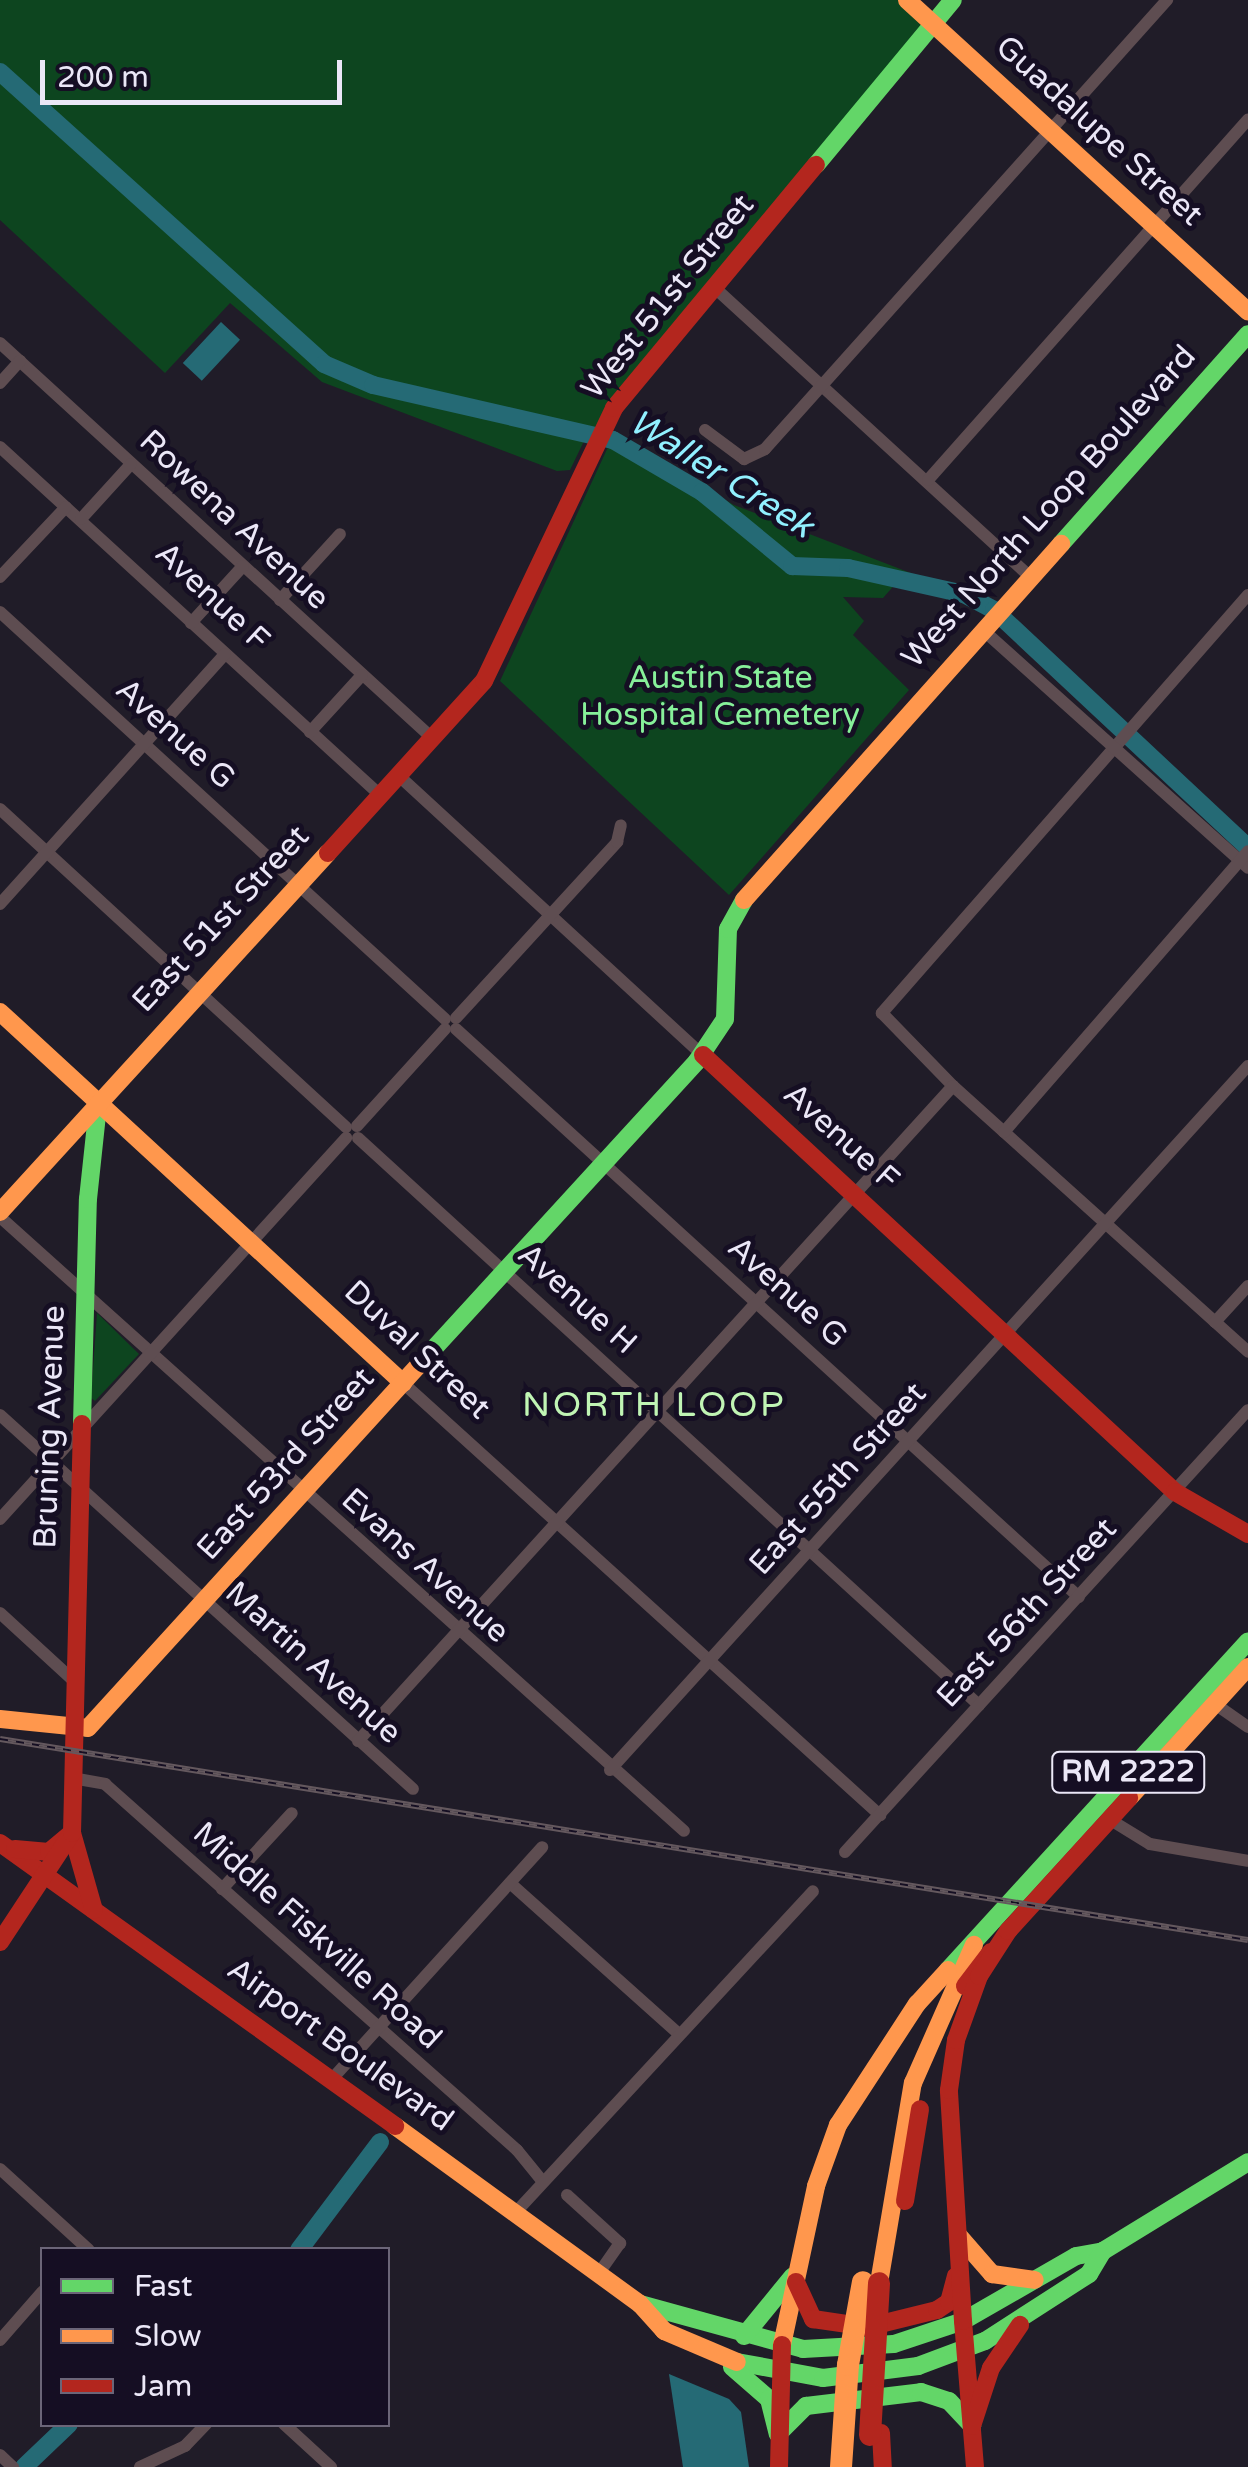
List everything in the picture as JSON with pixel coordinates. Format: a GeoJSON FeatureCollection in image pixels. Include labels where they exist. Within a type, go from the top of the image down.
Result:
{"type":"FeatureCollection","features":[{"type":"Feature","properties":{"kind":"main road","name":"Guadalupe Street"},"geometry":{"type":"LineString","coordinates":[[907,0],[1248,311]]}},
{"type":"Feature","properties":{"kind":"main road","name":"West 51st Street"},"geometry":{"type":"LineString","coordinates":[[490,671],[605,425],[954,0]]}},
{"type":"Feature","properties":{"kind":"main road","name":"West North Loop Boulevard"},"geometry":{"type":"LineString","coordinates":[[740,904],[1248,334]]}},
{"type":"Feature","properties":{"kind":"main road","name":"East 51st Street"},"geometry":{"type":"LineString","coordinates":[[0,1214],[490,671]]}},
{"type":"Feature","properties":{"kind":"main road","name":"East 53rd Street"},"geometry":{"type":"LineString","coordinates":[[73,1741],[703,1055],[725,1020],[728,929],[740,904]]}},
{"type":"Feature","properties":{"kind":"main road","name":"Duval Street"},"geometry":{"type":"LineString","coordinates":[[0,1012],[404,1383]]}},
{"type":"Feature","properties":{"kind":"main road","name":"Avenue F"},"geometry":{"type":"LineString","coordinates":[[703,1055],[1176,1492],[1248,1534]]}},
{"type":"Feature","properties":{"kind":"main road","name":"Bruning Avenue"},"geometry":{"type":"LineString","coordinates":[[73,1741],[91,1134],[99,1103]]}},
{"type":"Feature","properties":{"kind":"main road","name":"RM 2222"},"geometry":{"type":"LineString","coordinates":[[870,2467],[876,2434],[878,2282],[896,2156],[932,2030],[982,1949],[1248,1641]]}},
{"type":"Feature","properties":{"kind":"main road","name":"RM 2222"},"geometry":{"type":"LineString","coordinates":[[878,2282],[928,2078],[982,1949],[1109,1819],[1248,1667]]}},
{"type":"Feature","properties":{"kind":"main road"},"geometry":{"type":"LineString","coordinates":[[0,1719],[73,1741],[72,1833],[95,1910]]}},
{"type":"Feature","properties":{"kind":"main road"},"geometry":{"type":"LineString","coordinates":[[4,1845],[50,1852],[72,1833]]}},
{"type":"Feature","properties":{"kind":"main road"},"geometry":{"type":"LineString","coordinates":[[0,1942],[48,1876],[72,1833]]}},
{"type":"Feature","properties":{"kind":"main road","name":"Airport Boulevard"},"geometry":{"type":"LineString","coordinates":[[4,1845],[516,2212],[640,2304],[664,2331],[722,2360],[780,2373],[877,2375],[965,2351],[1089,2274],[1103,2251]]}},
{"type":"Feature","properties":{"kind":"main road"},"geometry":{"type":"LineString","coordinates":[[975,2467],[949,2090],[956,2040],[982,1949]]}},
{"type":"Feature","properties":{"kind":"main road"},"geometry":{"type":"LineString","coordinates":[[779,2467],[782,2345],[794,2274],[838,2125],[902,2023],[982,1949]]}},
{"type":"Feature","properties":{"kind":"main road","name":"Airport Boulevard"},"geometry":{"type":"LineString","coordinates":[[640,2304],[782,2345],[874,2348],[963,2321],[1076,2256],[1103,2251],[1248,2162]]}},
{"type":"Feature","properties":{"kind":"main road"},"geometry":{"type":"LineString","coordinates":[[794,2274],[813,2319],[836,2328],[886,2324],[949,2302],[958,2234]]}},
{"type":"Feature","properties":{"kind":"main road"},"geometry":{"type":"LineString","coordinates":[[958,2234],[992,2274],[1038,2280]]}},
{"type":"Feature","properties":{"kind":"main road"},"geometry":{"type":"LineString","coordinates":[[744,2336],[794,2274]]}},
{"type":"Feature","properties":{"kind":"main road"},"geometry":{"type":"LineString","coordinates":[[840,2467],[848,2366],[878,2282]]}},
{"type":"Feature","properties":{"kind":"main road"},"geometry":{"type":"LineString","coordinates":[[972,2426],[991,2368],[1024,2317]]}},
{"type":"Feature","properties":{"kind":"main road"},"geometry":{"type":"LineString","coordinates":[[722,2360],[768,2399],[778,2434]]}},
{"type":"Feature","properties":{"kind":"main road"},"geometry":{"type":"LineString","coordinates":[[778,2434],[806,2406],[921,2392],[948,2401],[972,2426]]}},
{"type":"Feature","properties":{"kind":"main road","name":"RM 2222"},"geometry":{"type":"LineString","coordinates":[[876,2434],[883,2467]]}},
{"type":"Feature","properties":{"kind":"street"},"geometry":{"type":"LineString","coordinates":[[705,430],[753,460],[1167,0]]}},
{"type":"Feature","properties":{"kind":"street"},"geometry":{"type":"LineString","coordinates":[[928,480],[1248,120]]}},
{"type":"Feature","properties":{"kind":"street"},"geometry":{"type":"LineString","coordinates":[[715,288],[1030,577]]}},
{"type":"Feature","properties":{"kind":"street","name":"Rowena Avenue"},"geometry":{"type":"LineString","coordinates":[[0,343],[431,737]]}},
{"type":"Feature","properties":{"kind":"street"},"geometry":{"type":"LineString","coordinates":[[0,383],[20,361]]}},
{"type":"Feature","properties":{"kind":"street","name":"Avenue F"},"geometry":{"type":"LineString","coordinates":[[0,447],[380,794]]}},
{"type":"Feature","properties":{"kind":"street"},"geometry":{"type":"LineString","coordinates":[[81,520],[131,464]]}},
{"type":"Feature","properties":{"kind":"street"},"geometry":{"type":"LineString","coordinates":[[0,578],[66,507]]}},
{"type":"Feature","properties":{"kind":"street"},"geometry":{"type":"LineString","coordinates":[[280,600],[340,534]]}},
{"type":"Feature","properties":{"kind":"street"},"geometry":{"type":"LineString","coordinates":[[190,623],[243,566]]}},
{"type":"Feature","properties":{"kind":"street"},"geometry":{"type":"LineString","coordinates":[[1248,595],[882,1013],[952,1086],[1248,1352]]}},
{"type":"Feature","properties":{"kind":"street","name":"Avenue G"},"geometry":{"type":"LineString","coordinates":[[0,612],[1079,1597]]}},
{"type":"Feature","properties":{"kind":"street"},"geometry":{"type":"LineString","coordinates":[[992,619],[1122,737],[1246,858],[1004,1132]]}},
{"type":"Feature","properties":{"kind":"street"},"geometry":{"type":"LineString","coordinates":[[0,904],[225,654]]}},
{"type":"Feature","properties":{"kind":"street"},"geometry":{"type":"LineString","coordinates":[[310,732],[362,676]]}},
{"type":"Feature","properties":{"kind":"street","name":"Avenue F"},"geometry":{"type":"LineString","coordinates":[[398,774],[703,1055]]}},
{"type":"Feature","properties":{"kind":"street","name":"Avenue H"},"geometry":{"type":"LineString","coordinates":[[0,810],[979,1705]]}},
{"type":"Feature","properties":{"kind":"street"},"geometry":{"type":"LineString","coordinates":[[0,1519],[617,842],[622,825]]}},
{"type":"Feature","properties":{"kind":"street","name":"East 55th Street"},"geometry":{"type":"LineString","coordinates":[[610,1770],[1248,1066]]}},
{"type":"Feature","properties":{"kind":"street"},"geometry":{"type":"LineString","coordinates":[[358,1742],[952,1086]]}},
{"type":"Feature","properties":{"kind":"street","name":"Evans Avenue"},"geometry":{"type":"LineString","coordinates":[[0,1214],[86,1297],[456,1632],[684,1831]]}},
{"type":"Feature","properties":{"kind":"street"},"geometry":{"type":"LineString","coordinates":[[1215,1322],[1248,1286]]}},
{"type":"Feature","properties":{"kind":"street","name":"Duval Street"},"geometry":{"type":"LineString","coordinates":[[404,1383],[880,1815]]}},
{"type":"Feature","properties":{"kind":"street","name":"East 56th Street"},"geometry":{"type":"LineString","coordinates":[[846,1852],[1248,1410]]}},
{"type":"Feature","properties":{"kind":"street","name":"Martin Avenue"},"geometry":{"type":"LineString","coordinates":[[0,1415],[413,1789]]}},
{"type":"Feature","properties":{"kind":"street"},"geometry":{"type":"LineString","coordinates":[[0,1613],[75,1682]]}},
{"type":"Feature","properties":{"kind":"street"},"geometry":{"type":"LineString","coordinates":[[1215,1704],[1248,1727]]}},
{"type":"Feature","properties":{"kind":"street","name":"Middle Fiskville Road"},"geometry":{"type":"LineString","coordinates":[[72,1778],[105,1784],[548,2176]]}},
{"type":"Feature","properties":{"kind":"street"},"geometry":{"type":"LineString","coordinates":[[222,1889],[292,1812]]}},
{"type":"Feature","properties":{"kind":"street"},"geometry":{"type":"LineString","coordinates":[[1109,1819],[1150,1844],[1248,1860]]}},
{"type":"Feature","properties":{"kind":"street"},"geometry":{"type":"LineString","coordinates":[[332,2079],[542,1846]]}},
{"type":"Feature","properties":{"kind":"street"},"geometry":{"type":"LineString","coordinates":[[510,1882],[678,2034]]}},
{"type":"Feature","properties":{"kind":"street"},"geometry":{"type":"LineString","coordinates":[[516,2212],[813,1891]]}},
{"type":"Feature","properties":{"kind":"street"},"geometry":{"type":"LineString","coordinates":[[0,2169],[84,2247]]}},
{"type":"Feature","properties":{"kind":"street"},"geometry":{"type":"LineString","coordinates":[[568,2194],[620,2243],[598,2274]]}},
{"type":"Feature","properties":{"kind":"street"},"geometry":{"type":"LineString","coordinates":[[0,2340],[40,2294]]}},
{"type":"Feature","properties":{"kind":"street"},"geometry":{"type":"LineString","coordinates":[[140,2467],[185,2446],[203,2427]]}},
{"type":"Feature","properties":{"kind":"street"},"geometry":{"type":"LineString","coordinates":[[287,2427],[331,2467]]}},
{"type":"Feature","properties":{"kind":"street"},"geometry":{"type":"LineString","coordinates":[[0,2456],[12,2466]]}},
{"type":"Feature","properties":{"kind":"green space"},"geometry":{"type":"Polygon","coordinates":[[[0,0],[907,0],[933,24],[715,288],[594,449],[585,439],[570,470],[557,471],[322,382],[230,303],[165,373],[0,220],[0,0]]]}},
{"type":"Feature","properties":{"kind":"green space","name":"Austin State Hospital Cemetery"},"geometry":{"type":"Polygon","coordinates":[[[614,434],[734,505],[986,602],[981,608],[960,595],[898,581],[883,598],[843,597],[864,621],[853,635],[909,690],[729,895],[500,681],[614,434]]]}},
{"type":"Feature","properties":{"kind":"green space"},"geometry":{"type":"Polygon","coordinates":[[[97,1313],[139,1354],[95,1401],[91,1398],[97,1313]]]}},
{"type":"Feature","properties":{"kind":"water"},"geometry":{"type":"Polygon","coordinates":[[[221,322],[240,340],[202,381],[183,363],[221,322]]]}},
{"type":"Feature","properties":{"kind":"water"},"geometry":{"type":"Polygon","coordinates":[[[669,2374],[729,2399],[741,2412],[749,2467],[683,2467],[669,2374]]]}},
{"type":"Feature","properties":{"kind":"waterway","name":"Waller Creek"},"geometry":{"type":"LineString","coordinates":[[0,72],[324,364],[373,385],[613,440],[702,492],[792,566],[848,568],[964,594],[994,610],[1248,848]]}},
{"type":"Feature","properties":{"kind":"waterway"},"geometry":{"type":"LineString","coordinates":[[301,2247],[380,2142]]}},
{"type":"Feature","properties":{"kind":"waterway"},"geometry":{"type":"LineString","coordinates":[[24,2467],[66,2427]]}},
{"type":"Feature","properties":{"kind":"railway"},"geometry":{"type":"LineString","coordinates":[[0,1739],[1248,1940]]}},
{"type":"Feature","properties":{"kind":"traffic: fast"},"geometry":{"type":"LineString","coordinates":[[816,165],[953,0]]}},
{"type":"Feature","properties":{"kind":"traffic: fast"},"geometry":{"type":"LineString","coordinates":[[1061,544],[1248,334]]}},
{"type":"Feature","properties":{"kind":"traffic: fast"},"geometry":{"type":"LineString","coordinates":[[426,1357],[697,1061],[725,1019],[728,929],[744,900]]}},
{"type":"Feature","properties":{"kind":"traffic: fast"},"geometry":{"type":"LineString","coordinates":[[82,1424],[88,1199],[98,1106]]}},
{"type":"Feature","properties":{"kind":"traffic: fast"},"geometry":{"type":"LineString","coordinates":[[948,1970],[1248,1641]]}},
{"type":"Feature","properties":{"kind":"traffic: fast"},"geometry":{"type":"LineString","coordinates":[[640,2304],[803,2349],[894,2344],[963,2321],[1076,2256],[1103,2251],[1248,2162]]}},
{"type":"Feature","properties":{"kind":"traffic: fast"},"geometry":{"type":"LineString","coordinates":[[737,2362],[823,2378],[918,2366],[985,2341],[1089,2274],[1103,2251]]}},
{"type":"Feature","properties":{"kind":"traffic: fast"},"geometry":{"type":"LineString","coordinates":[[744,2336],[793,2276]]}},
{"type":"Feature","properties":{"kind":"traffic: fast"},"geometry":{"type":"LineString","coordinates":[[732,2367],[769,2399],[778,2434]]}},
{"type":"Feature","properties":{"kind":"traffic: fast"},"geometry":{"type":"LineString","coordinates":[[778,2434],[806,2406],[921,2392],[949,2401],[972,2426]]}},
{"type":"Feature","properties":{"kind":"traffic: slow"},"geometry":{"type":"LineString","coordinates":[[907,0],[1248,311]]}},
{"type":"Feature","properties":{"kind":"traffic: slow"},"geometry":{"type":"LineString","coordinates":[[744,900],[1061,544]]}},
{"type":"Feature","properties":{"kind":"traffic: slow"},"geometry":{"type":"LineString","coordinates":[[0,1212],[328,853]]}},
{"type":"Feature","properties":{"kind":"traffic: slow"},"geometry":{"type":"LineString","coordinates":[[0,1012],[403,1383]]}},
{"type":"Feature","properties":{"kind":"traffic: slow"},"geometry":{"type":"LineString","coordinates":[[0,1719],[88,1728],[426,1357]]}},
{"type":"Feature","properties":{"kind":"traffic: slow"},"geometry":{"type":"LineString","coordinates":[[1129,1798],[1248,1667]]}},
{"type":"Feature","properties":{"kind":"traffic: slow"},"geometry":{"type":"LineString","coordinates":[[879,2283],[913,2083],[974,1945]]}},
{"type":"Feature","properties":{"kind":"traffic: slow"},"geometry":{"type":"LineString","coordinates":[[782,2345],[816,2186],[838,2125],[917,2004],[948,1970]]}},
{"type":"Feature","properties":{"kind":"traffic: slow"},"geometry":{"type":"LineString","coordinates":[[395,2126],[640,2304],[664,2331],[737,2362]]}},
{"type":"Feature","properties":{"kind":"traffic: slow"},"geometry":{"type":"LineString","coordinates":[[958,2235],[992,2274],[1035,2280]]}},
{"type":"Feature","properties":{"kind":"traffic: slow"},"geometry":{"type":"LineString","coordinates":[[841,2467],[848,2365],[863,2282]]}},
{"type":"Feature","properties":{"kind":"traffic: jam"},"geometry":{"type":"LineString","coordinates":[[328,853],[484,681],[614,408],[816,165]]}},
{"type":"Feature","properties":{"kind":"traffic: jam"},"geometry":{"type":"LineString","coordinates":[[703,1055],[1175,1492],[1248,1534]]}},
{"type":"Feature","properties":{"kind":"traffic: jam"},"geometry":{"type":"LineString","coordinates":[[0,1942],[72,1833],[82,1424]]}},
{"type":"Feature","properties":{"kind":"traffic: jam"},"geometry":{"type":"LineString","coordinates":[[963,2321],[949,2090],[956,2040],[979,1976],[1008,1931],[1129,1798]]}},
{"type":"Feature","properties":{"kind":"traffic: jam"},"geometry":{"type":"LineString","coordinates":[[15,1849],[49,1852],[72,1833],[94,1910]]}},
{"type":"Feature","properties":{"kind":"traffic: jam"},"geometry":{"type":"LineString","coordinates":[[0,1843],[395,2126]]}},
{"type":"Feature","properties":{"kind":"traffic: jam"},"geometry":{"type":"LineString","coordinates":[[965,1986],[991,1952]]}},
{"type":"Feature","properties":{"kind":"traffic: jam"},"geometry":{"type":"LineString","coordinates":[[905,2201],[920,2109]]}},
{"type":"Feature","properties":{"kind":"traffic: jam"},"geometry":{"type":"LineString","coordinates":[[796,2282],[813,2319],[868,2327],[937,2310],[949,2302],[956,2276]]}},
{"type":"Feature","properties":{"kind":"traffic: jam"},"geometry":{"type":"LineString","coordinates":[[870,2435],[879,2283]]}},
{"type":"Feature","properties":{"kind":"traffic: jam"},"geometry":{"type":"LineString","coordinates":[[963,2321],[975,2467]]}},
{"type":"Feature","properties":{"kind":"traffic: jam"},"geometry":{"type":"LineString","coordinates":[[972,2426],[991,2368],[1020,2325]]}},
{"type":"Feature","properties":{"kind":"traffic: jam"},"geometry":{"type":"LineString","coordinates":[[779,2467],[782,2345]]}},
{"type":"Feature","properties":{"kind":"traffic: jam"},"geometry":{"type":"LineString","coordinates":[[881,2433],[883,2467]]}},
{"type":"Feature","properties":{"kind":"district","name":"NORTH LOOP"},"geometry":{"type":"Point","coordinates":[654,1405]}}]}
